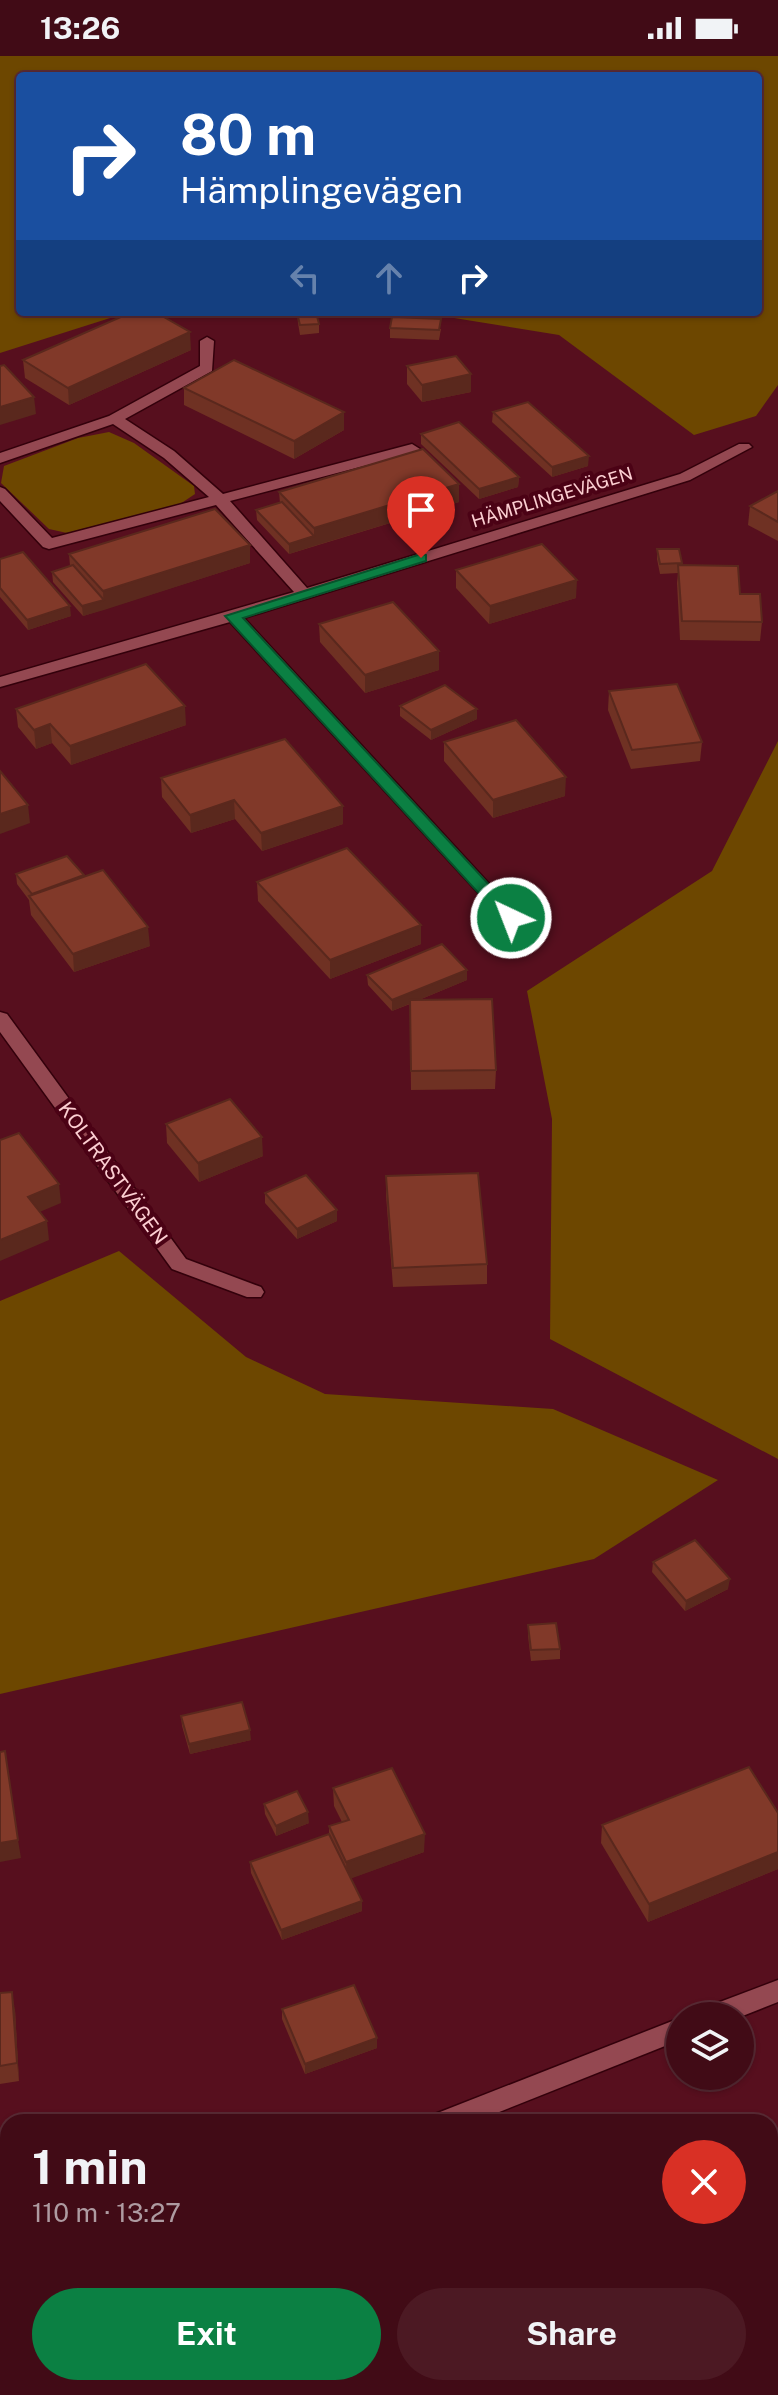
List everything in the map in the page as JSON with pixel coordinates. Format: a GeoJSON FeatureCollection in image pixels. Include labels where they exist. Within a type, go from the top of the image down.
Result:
{"type":"FeatureCollection","features":[{"type":"Feature","properties":{"kind":"street"},"geometry":{"type":"LineString","coordinates":[[0,458],[114,419],[207,368],[207,341]]}},
{"type":"Feature","properties":{"kind":"street"},"geometry":{"type":"LineString","coordinates":[[114,419],[150,438],[222,499],[304,594]]}},
{"type":"Feature","properties":{"kind":"street","name":"HÄMPLINGEVÄGEN"},"geometry":{"type":"LineString","coordinates":[[0,682],[233,616],[685,477],[744,447]]}},
{"type":"Feature","properties":{"kind":"street"},"geometry":{"type":"LineString","coordinates":[[0,492],[49,544],[412,449]]}},
{"type":"Feature","properties":{"kind":"street"},"geometry":{"type":"LineString","coordinates":[[233,616],[511,918]]}},
{"type":"Feature","properties":{"kind":"street","name":"KOLTRASTVÄGEN"},"geometry":{"type":"LineString","coordinates":[[0,1018],[179,1264],[254,1292]]}},
{"type":"Feature","properties":{"kind":"street"},"geometry":{"type":"LineString","coordinates":[[749,2002],[778,1991]]}},
{"type":"Feature","properties":{"kind":"street"},"geometry":{"type":"LineString","coordinates":[[464,2114],[666,2035]]}},
{"type":"Feature","properties":{"kind":"shaded area"},"geometry":{"type":"Polygon","coordinates":[[[0,56],[778,56],[778,385],[756,416],[694,435],[559,335],[442,316],[762,316],[762,72],[16,72],[16,316],[116,316],[0,353],[0,56]]]}},
{"type":"Feature","properties":{"kind":"shaded area"},"geometry":{"type":"Polygon","coordinates":[[[109,432],[134,443],[194,486],[195,494],[180,504],[67,533],[49,529],[1,483],[4,466],[78,438],[109,432]]]}},
{"type":"Feature","properties":{"kind":"shaded area"},"geometry":{"type":"Polygon","coordinates":[[[778,741],[778,1459],[550,1339],[552,1119],[527,991],[712,871],[778,741]]]}},
{"type":"Feature","properties":{"kind":"shaded area"},"geometry":{"type":"Polygon","coordinates":[[[119,1251],[246,1357],[325,1394],[553,1409],[718,1480],[594,1559],[0,1694],[0,1301],[119,1251]]]}},
{"type":"Feature","properties":{"kind":"building"},"geometry":{"type":"Polygon","coordinates":[[[123,316],[162,316],[190,332],[68,388],[23,360],[123,316]]]}},
{"type":"Feature","properties":{"kind":"building"},"geometry":{"type":"Polygon","coordinates":[[[298,316],[317,316],[319,324],[300,325],[298,316]]]}},
{"type":"Feature","properties":{"kind":"building"},"geometry":{"type":"Polygon","coordinates":[[[392,317],[441,319],[439,330],[390,328],[392,317]]]}},
{"type":"Feature","properties":{"kind":"building"},"geometry":{"type":"Polygon","coordinates":[[[456,356],[471,374],[422,385],[407,366],[456,356]]]}},
{"type":"Feature","properties":{"kind":"building"},"geometry":{"type":"Polygon","coordinates":[[[234,360],[344,412],[294,441],[184,388],[234,360]]]}},
{"type":"Feature","properties":{"kind":"building"},"geometry":{"type":"Polygon","coordinates":[[[4,365],[34,397],[0,407],[0,366],[4,365]]]}},
{"type":"Feature","properties":{"kind":"building"},"geometry":{"type":"Polygon","coordinates":[[[528,402],[589,456],[552,467],[493,412],[528,402]]]}},
{"type":"Feature","properties":{"kind":"building"},"geometry":{"type":"Polygon","coordinates":[[[459,422],[519,477],[479,489],[421,434],[459,422]]]}},
{"type":"Feature","properties":{"kind":"building"},"geometry":{"type":"Polygon","coordinates":[[[423,449],[459,484],[314,528],[279,492],[423,449]]]}},
{"type":"Feature","properties":{"kind":"building"},"geometry":{"type":"Polygon","coordinates":[[[778,491],[778,522],[750,506],[778,491]]]}},
{"type":"Feature","properties":{"kind":"building"},"geometry":{"type":"Polygon","coordinates":[[[282,502],[314,536],[289,544],[256,510],[282,502]]]}},
{"type":"Feature","properties":{"kind":"building"},"geometry":{"type":"Polygon","coordinates":[[[215,509],[250,545],[103,591],[69,554],[215,509]]]}},
{"type":"Feature","properties":{"kind":"building"},"geometry":{"type":"Polygon","coordinates":[[[542,544],[577,580],[490,606],[456,570],[542,544]]]}},
{"type":"Feature","properties":{"kind":"building"},"geometry":{"type":"Polygon","coordinates":[[[657,549],[679,549],[682,563],[660,564],[657,549]]]}},
{"type":"Feature","properties":{"kind":"building"},"geometry":{"type":"Polygon","coordinates":[[[23,552],[70,606],[27,620],[0,588],[0,559],[23,552]]]}},
{"type":"Feature","properties":{"kind":"building"},"geometry":{"type":"Polygon","coordinates":[[[73,565],[104,600],[82,606],[52,572],[73,565]]]}},
{"type":"Feature","properties":{"kind":"building"},"geometry":{"type":"Polygon","coordinates":[[[678,565],[738,566],[740,594],[760,594],[762,622],[682,621],[678,565]]]}},
{"type":"Feature","properties":{"kind":"building"},"geometry":{"type":"Polygon","coordinates":[[[393,602],[439,651],[365,675],[319,624],[393,602]]]}},
{"type":"Feature","properties":{"kind":"building"},"geometry":{"type":"Polygon","coordinates":[[[146,664],[185,706],[70,746],[50,724],[34,730],[16,709],[146,664]]]}},
{"type":"Feature","properties":{"kind":"building"},"geometry":{"type":"Polygon","coordinates":[[[677,684],[702,742],[632,750],[609,691],[677,684]]]}},
{"type":"Feature","properties":{"kind":"building"},"geometry":{"type":"Polygon","coordinates":[[[445,685],[477,709],[431,730],[400,706],[445,685]]]}},
{"type":"Feature","properties":{"kind":"building"},"geometry":{"type":"Polygon","coordinates":[[[516,720],[566,777],[493,800],[444,742],[516,720]]]}},
{"type":"Feature","properties":{"kind":"building"},"geometry":{"type":"Polygon","coordinates":[[[285,739],[343,806],[261,833],[234,800],[190,815],[161,778],[285,739]]]}},
{"type":"Feature","properties":{"kind":"building"},"geometry":{"type":"Polygon","coordinates":[[[0,771],[28,805],[0,814],[0,771]]]}},
{"type":"Feature","properties":{"kind":"building"},"geometry":{"type":"Polygon","coordinates":[[[347,848],[421,925],[330,960],[257,882],[347,848]]]}},
{"type":"Feature","properties":{"kind":"building"},"geometry":{"type":"Polygon","coordinates":[[[67,856],[84,875],[32,894],[16,874],[67,856]]]}},
{"type":"Feature","properties":{"kind":"building"},"geometry":{"type":"Polygon","coordinates":[[[103,870],[148,927],[73,954],[29,896],[103,870]]]}},
{"type":"Feature","properties":{"kind":"building"},"geometry":{"type":"Polygon","coordinates":[[[442,944],[467,970],[392,1000],[367,975],[442,944]]]}},
{"type":"Feature","properties":{"kind":"building"},"geometry":{"type":"Polygon","coordinates":[[[492,999],[496,1070],[411,1071],[410,1000],[492,999]]]}},
{"type":"Feature","properties":{"kind":"building"},"geometry":{"type":"Polygon","coordinates":[[[230,1099],[262,1137],[198,1163],[166,1124],[230,1099]]]}},
{"type":"Feature","properties":{"kind":"building"},"geometry":{"type":"Polygon","coordinates":[[[19,1133],[59,1184],[28,1197],[47,1221],[0,1240],[0,1140],[19,1133]]]}},
{"type":"Feature","properties":{"kind":"building"},"geometry":{"type":"Polygon","coordinates":[[[478,1173],[487,1264],[393,1268],[386,1176],[478,1173]]]}},
{"type":"Feature","properties":{"kind":"building"},"geometry":{"type":"Polygon","coordinates":[[[306,1175],[337,1210],[297,1229],[265,1193],[306,1175]]]}},
{"type":"Feature","properties":{"kind":"building"},"geometry":{"type":"Polygon","coordinates":[[[695,1540],[730,1579],[686,1601],[653,1562],[695,1540]]]}},
{"type":"Feature","properties":{"kind":"building"},"geometry":{"type":"Polygon","coordinates":[[[556,1623],[560,1649],[531,1650],[528,1625],[556,1623]]]}},
{"type":"Feature","properties":{"kind":"building"},"geometry":{"type":"Polygon","coordinates":[[[242,1702],[250,1730],[189,1744],[181,1716],[242,1702]]]}},
{"type":"Feature","properties":{"kind":"building"},"geometry":{"type":"Polygon","coordinates":[[[5,1751],[18,1840],[0,1843],[0,1752],[5,1751]]]}},
{"type":"Feature","properties":{"kind":"building"},"geometry":{"type":"Polygon","coordinates":[[[749,1767],[778,1813],[778,1852],[649,1904],[602,1825],[749,1767]]]}},
{"type":"Feature","properties":{"kind":"building"},"geometry":{"type":"Polygon","coordinates":[[[392,1768],[425,1834],[346,1862],[329,1826],[349,1820],[333,1788],[392,1768]]]}},
{"type":"Feature","properties":{"kind":"building"},"geometry":{"type":"Polygon","coordinates":[[[297,1791],[308,1812],[276,1826],[264,1804],[297,1791]]]}},
{"type":"Feature","properties":{"kind":"building"},"geometry":{"type":"Polygon","coordinates":[[[329,1834],[362,1901],[281,1930],[250,1862],[329,1834]]]}},
{"type":"Feature","properties":{"kind":"building"},"geometry":{"type":"Polygon","coordinates":[[[354,1985],[377,2038],[305,2064],[282,2009],[354,1985]]]}},
{"type":"Feature","properties":{"kind":"building"},"geometry":{"type":"Polygon","coordinates":[[[12,1992],[17,2063],[0,2066],[0,1993],[12,1992]]]}},
{"type":"Feature","properties":{"kind":"route"},"geometry":{"type":"LineString","coordinates":[[421,558],[233,616],[511,918]]}}]}
